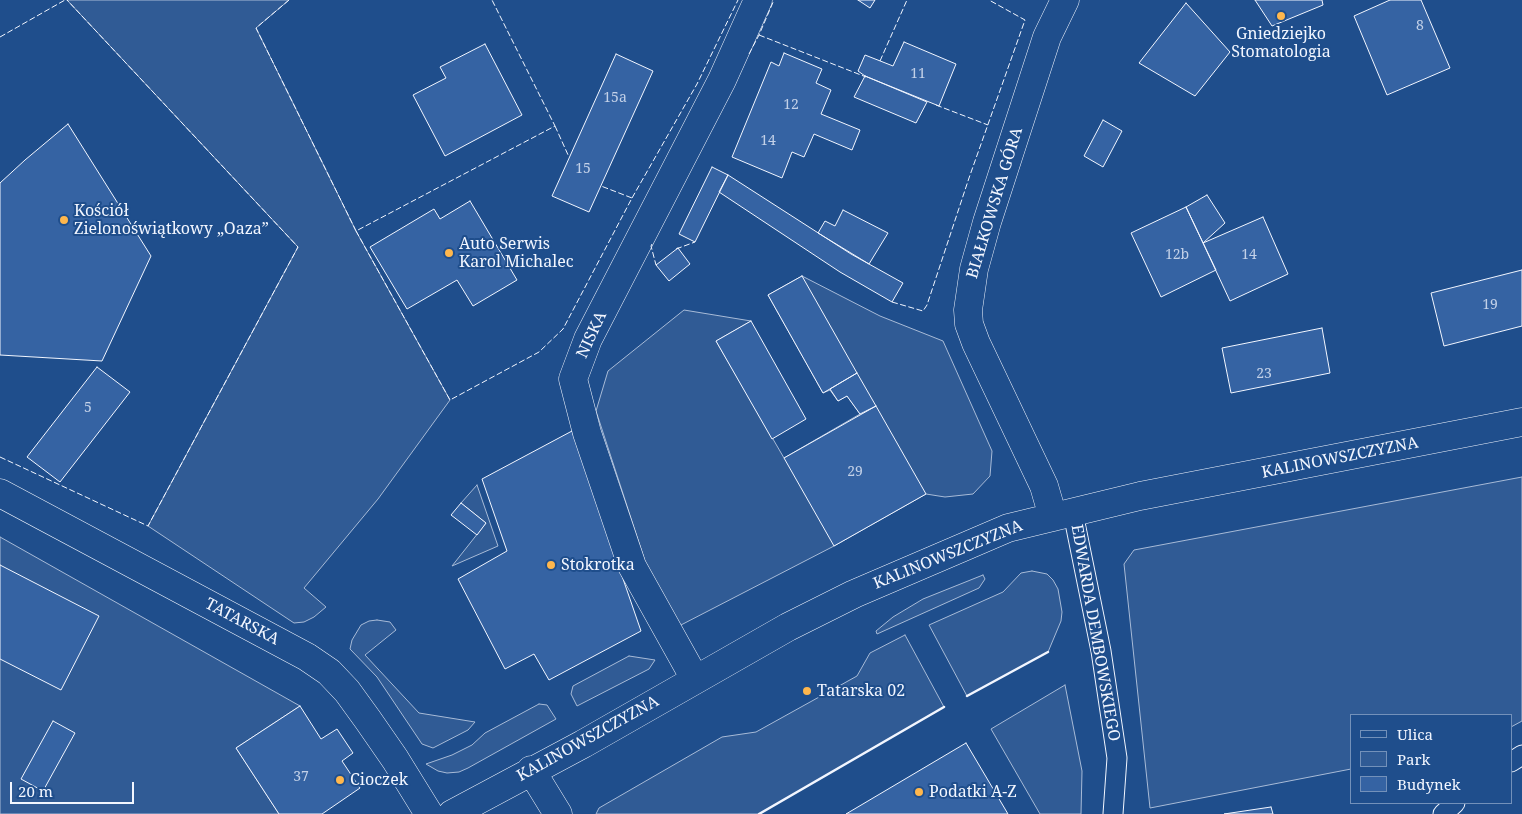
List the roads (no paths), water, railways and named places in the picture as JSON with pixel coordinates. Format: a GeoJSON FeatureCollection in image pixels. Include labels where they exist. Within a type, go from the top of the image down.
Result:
{"type":"FeatureCollection","features":[{"type":"Feature","properties":{"kind":"street","name":"NISKA"},"geometry":{"type":"LineString","coordinates":[[695,679],[632,566],[587,432],[573,379],[588,339],[722,80],[758,0]]}},
{"type":"Feature","properties":{"kind":"street","name":"BIAŁKOWSKA GÓRA"},"geometry":{"type":"LineString","coordinates":[[1063,515],[1044,486],[976,343],[969,324],[968,310],[974,269],[987,222],[1047,37],[1065,0]]}},
{"type":"Feature","properties":{"kind":"street","name":"KALINOWSZCZYZNA"},"geometry":{"type":"LineString","coordinates":[[452,814],[583,744],[788,627],[861,591],[1008,528],[1140,496],[1522,422]]}},
{"type":"Feature","properties":{"kind":"street","name":"TATARSKA"},"geometry":{"type":"LineString","coordinates":[[0,493],[307,657],[329,672],[347,691],[368,720],[429,814]]}},
{"type":"Feature","properties":{"kind":"street"},"geometry":{"type":"LineString","coordinates":[[532,770],[558,814]]}},
{"type":"Feature","properties":{"kind":"lane","name":"EDWARDA DEMBOWSKIEGO"},"geometry":{"type":"LineString","coordinates":[[1063,515],[1101,651],[1117,758],[1114,814]]}},
{"type":"Feature","properties":{"kind":"lane"},"geometry":{"type":"LineString","coordinates":[[1442,814],[1454,804]]}},
{"type":"Feature","properties":{"kind":"place","name":"Gniedziejko Stomatologia"},"geometry":{"type":"Point","coordinates":[1281,16]}},
{"type":"Feature","properties":{"kind":"place","name":"Kościół Zielonoświątkowy „Oaza”"},"geometry":{"type":"Point","coordinates":[64,220]}},
{"type":"Feature","properties":{"kind":"place","name":"Auto Serwis Karol Michalec"},"geometry":{"type":"Point","coordinates":[449,253]}},
{"type":"Feature","properties":{"kind":"place","name":"Stokrotka"},"geometry":{"type":"Point","coordinates":[551,565]}},
{"type":"Feature","properties":{"kind":"place","name":"Tatarska 02"},"geometry":{"type":"Point","coordinates":[807,691]}},
{"type":"Feature","properties":{"kind":"place","name":"Cioczek"},"geometry":{"type":"Point","coordinates":[340,780]}},
{"type":"Feature","properties":{"kind":"place","name":"Podatki A-Z"},"geometry":{"type":"Point","coordinates":[919,792]}}]}
